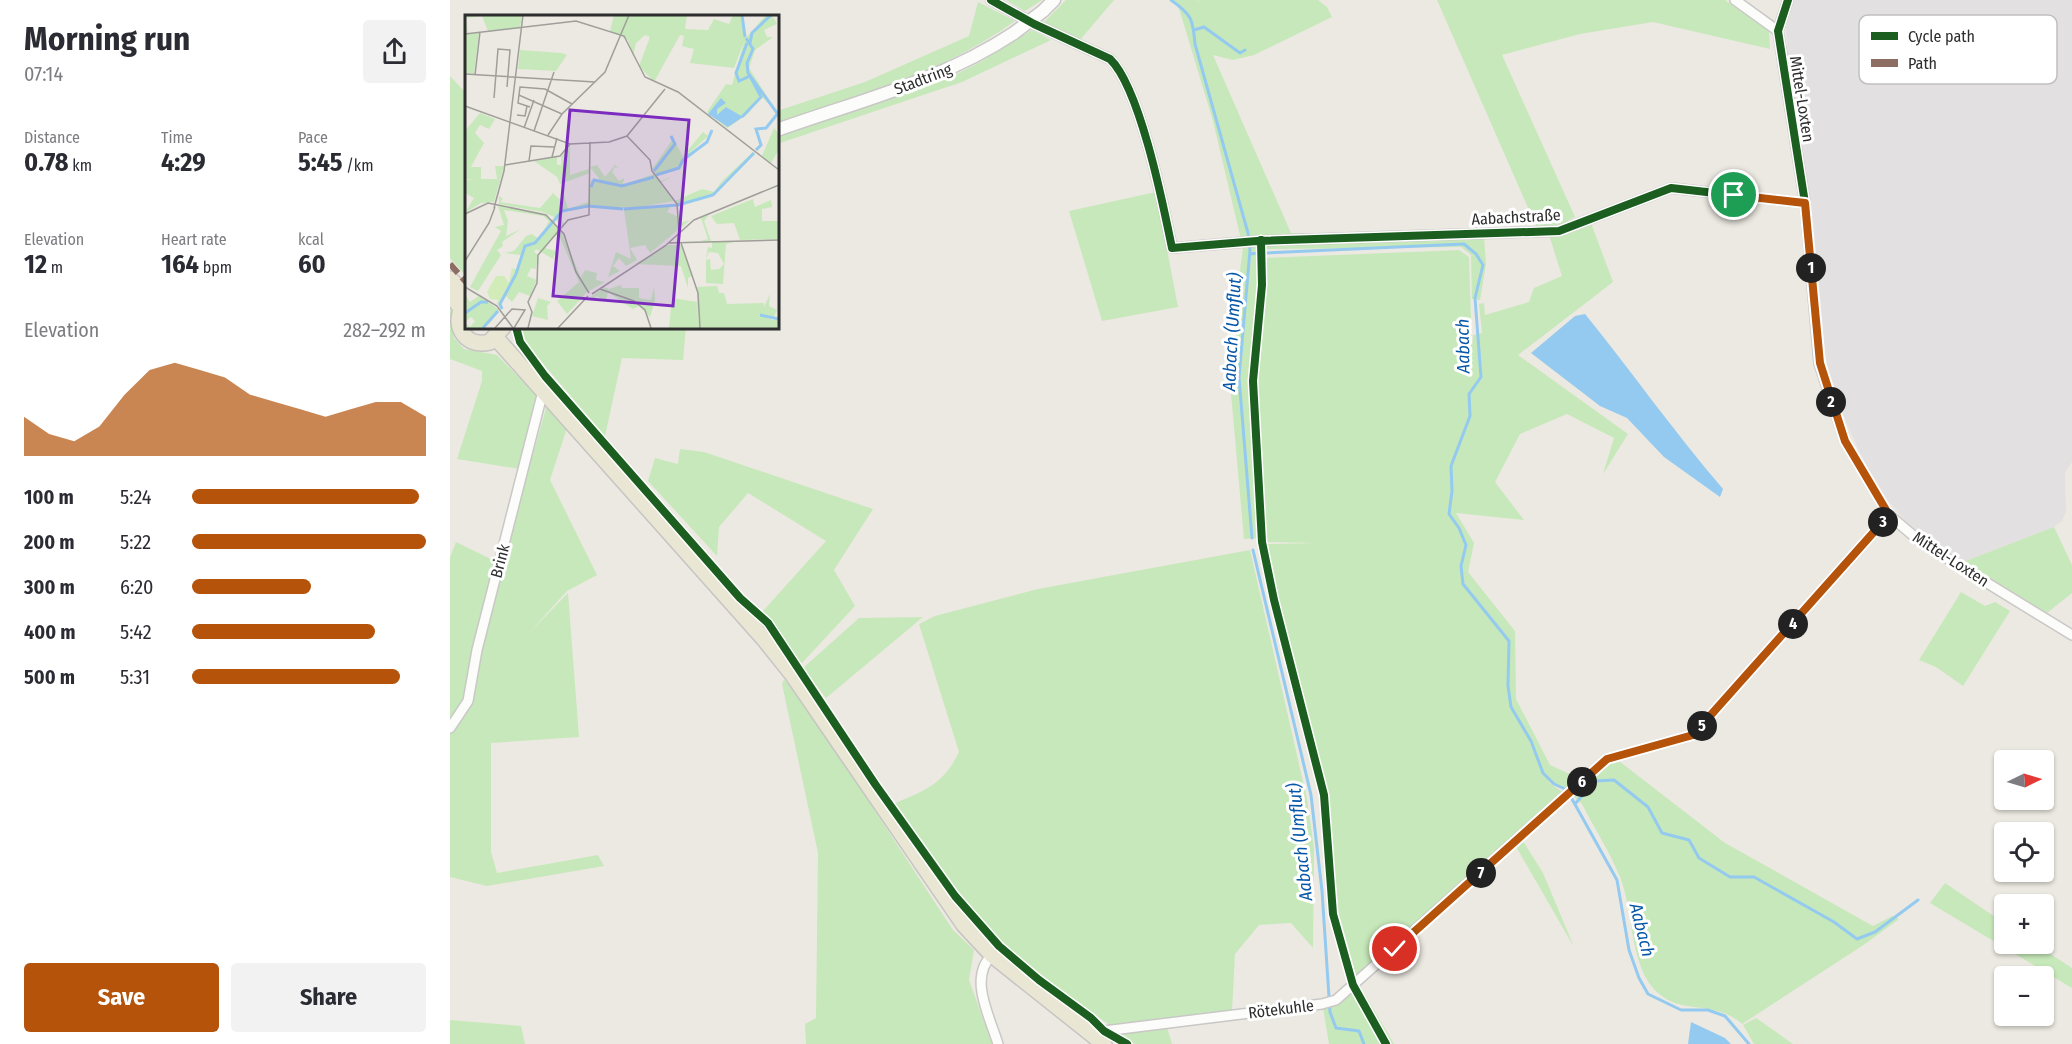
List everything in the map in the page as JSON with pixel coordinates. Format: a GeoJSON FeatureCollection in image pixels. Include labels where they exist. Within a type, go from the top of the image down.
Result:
{"type":"FeatureCollection","features":[{"type":"Feature","properties":{"kind":"main road"},"geometry":{"type":"LineString","coordinates":[[450,279],[465,301]]}},
{"type":"Feature","properties":{"kind":"main road"},"geometry":{"type":"LineString","coordinates":[[450,294],[465,301]]}},
{"type":"Feature","properties":{"kind":"main road"},"geometry":{"type":"LineString","coordinates":[[465,301],[457,322],[463,336],[475,343],[490,342],[499,332],[543,391],[764,639],[792,674],[964,925],[992,955],[1099,1040]]}},
{"type":"Feature","properties":{"kind":"street","name":"Aabachstraße"},"geometry":{"type":"LineString","coordinates":[[991,0],[1034,24],[1110,59],[1119,68],[1154,167],[1172,248],[1244,241],[1559,231],[1671,188],[1805,203]]}},
{"type":"Feature","properties":{"kind":"street","name":"Stadtring"},"geometry":{"type":"LineString","coordinates":[[778,130],[926,80],[960,65],[1014,33],[1054,0]]}},
{"type":"Feature","properties":{"kind":"street"},"geometry":{"type":"LineString","coordinates":[[1735,0],[1778,31]]}},
{"type":"Feature","properties":{"kind":"street","name":"Mittel-Loxten"},"geometry":{"type":"LineString","coordinates":[[1788,0],[1778,31],[1805,203],[1820,363],[1845,441],[1889,515],[1922,543],[2072,635]]}},
{"type":"Feature","properties":{"kind":"street","name":"Brink"},"geometry":{"type":"LineString","coordinates":[[450,728],[468,701],[477,650],[543,391]]}},
{"type":"Feature","properties":{"kind":"street","name":"Rötekuhle"},"geometry":{"type":"LineString","coordinates":[[1099,1040],[1104,1031],[1322,1004],[1336,1000],[1607,759],[1693,735],[1889,515]]}},
{"type":"Feature","properties":{"kind":"street"},"geometry":{"type":"LineString","coordinates":[[992,955],[986,961],[979,977],[998,1044]]}},
{"type":"Feature","properties":{"kind":"shaded area"},"geometry":{"type":"Polygon","coordinates":[[[1794,0],[2072,0],[2072,462],[2065,473],[2066,512],[2062,521],[2054,527],[1963,562],[1912,529],[1875,485],[1832,392],[1823,342],[1810,196],[1787,55],[1786,27],[1794,0]]]}},
{"type":"Feature","properties":{"kind":"green space"},"geometry":{"type":"Polygon","coordinates":[[[1006,0],[1042,0],[1025,11],[1006,0]]]}},
{"type":"Feature","properties":{"kind":"green space"},"geometry":{"type":"Polygon","coordinates":[[[1066,0],[1114,0],[1080,40],[1044,22],[1066,0]]]}},
{"type":"Feature","properties":{"kind":"green space"},"geometry":{"type":"Polygon","coordinates":[[[1174,0],[1196,0],[1201,4],[1197,0],[1318,0],[1327,7],[1332,17],[1254,55],[1233,60],[1213,55],[1291,233],[1484,236],[1486,264],[1480,300],[1472,299],[1471,255],[1461,247],[1266,249],[1257,260],[1258,287],[1249,380],[1259,538],[1244,539],[1228,360],[1243,248],[1213,121],[1178,5],[1174,0]]]}},
{"type":"Feature","properties":{"kind":"green space"},"geometry":{"type":"Polygon","coordinates":[[[1437,0],[1725,0],[1769,30],[1770,49],[1653,22],[1580,34],[1502,55],[1575,217],[1561,225],[1536,226],[1437,0]]]}},
{"type":"Feature","properties":{"kind":"green space"},"geometry":{"type":"Polygon","coordinates":[[[978,2],[1015,21],[959,55],[900,82],[778,124],[778,111],[865,82],[969,36],[978,2]]]}},
{"type":"Feature","properties":{"kind":"green space"},"geometry":{"type":"Polygon","coordinates":[[[1032,30],[1051,40],[962,82],[778,144],[778,137],[947,79],[982,61],[1032,30]]]}},
{"type":"Feature","properties":{"kind":"green space"},"geometry":{"type":"Polygon","coordinates":[[[450,76],[465,92],[465,275],[450,258],[450,76]]]}},
{"type":"Feature","properties":{"kind":"green space"},"geometry":{"type":"Polygon","coordinates":[[[1156,192],[1178,307],[1102,321],[1069,211],[1156,192]]]}},
{"type":"Feature","properties":{"kind":"green space"},"geometry":{"type":"Polygon","coordinates":[[[1591,223],[1613,282],[1518,355],[1628,434],[1603,474],[1614,438],[1567,414],[1520,434],[1495,482],[1524,520],[1456,513],[1474,543],[1468,572],[1515,631],[1516,699],[1550,765],[1576,777],[1565,789],[1548,782],[1564,793],[1357,978],[1339,914],[1327,795],[1276,601],[1266,544],[1316,543],[1265,542],[1257,384],[1265,258],[1459,250],[1469,257],[1472,348],[1473,335],[1482,333],[1479,304],[1484,303],[1485,315],[1529,302],[1534,288],[1562,276],[1549,235],[1558,236],[1591,223]]]}},
{"type":"Feature","properties":{"kind":"green space"},"geometry":{"type":"Polygon","coordinates":[[[450,304],[454,338],[464,349],[497,355],[536,395],[520,469],[457,459],[482,381],[482,371],[450,359],[450,304]]]}},
{"type":"Feature","properties":{"kind":"green space"},"geometry":{"type":"Polygon","coordinates":[[[519,328],[686,328],[683,360],[622,358],[605,436],[522,339],[519,328]]]}},
{"type":"Feature","properties":{"kind":"green space"},"geometry":{"type":"Polygon","coordinates":[[[547,405],[567,428],[550,480],[597,575],[567,591],[528,634],[568,593],[579,737],[491,743],[491,852],[497,873],[598,855],[604,866],[487,886],[450,877],[450,557],[456,542],[501,564],[511,559],[503,558],[547,405]]]}},
{"type":"Feature","properties":{"kind":"green space"},"geometry":{"type":"Polygon","coordinates":[[[680,449],[704,452],[873,509],[834,570],[855,606],[801,664],[763,611],[826,541],[748,493],[719,527],[717,556],[648,481],[655,458],[678,464],[680,449]]]}},
{"type":"Feature","properties":{"kind":"green space"},"geometry":{"type":"Polygon","coordinates":[[[2054,527],[2072,565],[2072,593],[2047,613],[1963,562],[2054,527]]]}},
{"type":"Feature","properties":{"kind":"green space"},"geometry":{"type":"Polygon","coordinates":[[[1250,550],[1307,799],[1314,848],[1313,948],[1291,923],[1259,925],[1235,954],[1232,1011],[1111,1026],[1042,980],[999,941],[944,875],[893,804],[924,790],[940,779],[959,752],[919,624],[935,616],[1038,589],[1250,550]]]}},
{"type":"Feature","properties":{"kind":"green space"},"geometry":{"type":"Polygon","coordinates":[[[1961,592],[1985,606],[1995,602],[2010,611],[1963,686],[1936,667],[1919,660],[1961,592]]]}},
{"type":"Feature","properties":{"kind":"green space"},"geometry":{"type":"Polygon","coordinates":[[[923,617],[826,698],[803,668],[859,618],[923,617]]]}},
{"type":"Feature","properties":{"kind":"green space"},"geometry":{"type":"Polygon","coordinates":[[[784,679],[810,712],[953,930],[974,950],[969,980],[992,1044],[806,1044],[805,1024],[816,1018],[818,853],[782,684],[784,679]]]}},
{"type":"Feature","properties":{"kind":"green space"},"geometry":{"type":"Polygon","coordinates":[[[1619,761],[1725,843],[1873,926],[1892,916],[1899,919],[1865,944],[1742,1024],[1721,1012],[1668,1000],[1658,993],[1642,969],[1620,877],[1582,804],[1573,796],[1607,765],[1619,761]]]}},
{"type":"Feature","properties":{"kind":"green space"},"geometry":{"type":"Polygon","coordinates":[[[1523,841],[1543,873],[1574,947],[1515,845],[1523,841]]]}},
{"type":"Feature","properties":{"kind":"green space"},"geometry":{"type":"Polygon","coordinates":[[[1945,883],[1994,916],[1994,941],[1930,903],[1945,883]]]}},
{"type":"Feature","properties":{"kind":"green space"},"geometry":{"type":"Polygon","coordinates":[[[2015,954],[2050,954],[2072,968],[2072,988],[2054,977],[2054,966],[2035,966],[2015,954]]]}},
{"type":"Feature","properties":{"kind":"green space"},"geometry":{"type":"Polygon","coordinates":[[[1360,986],[1394,1044],[1329,1044],[1323,1008],[1335,1006],[1360,986]]]}},
{"type":"Feature","properties":{"kind":"green space"},"geometry":{"type":"Polygon","coordinates":[[[1756,1018],[1793,1044],[1754,1044],[1743,1025],[1756,1018]]]}},
{"type":"Feature","properties":{"kind":"green space"},"geometry":{"type":"Polygon","coordinates":[[[450,1020],[521,1026],[525,1044],[450,1044],[450,1020]]]}},
{"type":"Feature","properties":{"kind":"green space"},"geometry":{"type":"Polygon","coordinates":[[[1167,1027],[1172,1044],[1135,1044],[1120,1032],[1167,1027]]]}},
{"type":"Feature","properties":{"kind":"water"},"geometry":{"type":"Polygon","coordinates":[[[1585,314],[1723,489],[1720,497],[1664,457],[1627,418],[1600,406],[1531,353],[1575,316],[1585,314]]]}},
{"type":"Feature","properties":{"kind":"water"},"geometry":{"type":"Polygon","coordinates":[[[1691,1022],[1725,1038],[1731,1044],[1688,1044],[1691,1022]]]}},
{"type":"Feature","properties":{"kind":"waterway","name":"Aabach (Umflut)"},"geometry":{"type":"LineString","coordinates":[[1171,0],[1187,14],[1192,23],[1195,44],[1248,233],[1250,250],[1239,377],[1252,538]]}},
{"type":"Feature","properties":{"kind":"waterway"},"geometry":{"type":"LineString","coordinates":[[1194,30],[1204,27],[1240,53],[1245,50]]}},
{"type":"Feature","properties":{"kind":"waterway","name":"Aabach"},"geometry":{"type":"LineString","coordinates":[[1264,253],[1464,244],[1476,254],[1483,265],[1475,298],[1481,377],[1469,394],[1470,416],[1451,466],[1452,491],[1449,514],[1459,528],[1466,545],[1461,566],[1463,584],[1509,641],[1508,686],[1511,707],[1531,741],[1543,773],[1554,784],[1565,789]]}},
{"type":"Feature","properties":{"kind":"waterway","name":"Aabach"},"geometry":{"type":"LineString","coordinates":[[1250,254],[1258,253]]}},
{"type":"Feature","properties":{"kind":"waterway","name":"Aabach (Umflut)"},"geometry":{"type":"LineString","coordinates":[[1253,550],[1311,795],[1322,891],[1330,1012],[1336,1028],[1359,1031],[1364,1044]]}},
{"type":"Feature","properties":{"kind":"waterway"},"geometry":{"type":"LineString","coordinates":[[1575,804],[1595,781],[1614,780],[1648,807],[1662,833],[1689,840],[1699,858],[1730,877],[1754,877],[1834,922],[1857,939],[1875,932],[1918,900]]}},
{"type":"Feature","properties":{"kind":"waterway","name":"Aabach"},"geometry":{"type":"LineString","coordinates":[[1572,799],[1617,880],[1629,950],[1639,978],[1648,994],[1681,1010],[1708,1010],[1725,1016],[1749,1044]]}},
{"type":"Feature","properties":{"kind":"waterway"},"geometry":{"type":"LineString","coordinates":[[1071,1008],[1092,1024]]}},
{"type":"Feature","properties":{"kind":"marked path"},"geometry":{"type":"LineString","coordinates":[[450,264],[465,281]]}},
{"type":"Feature","properties":{"kind":"cycle path"},"geometry":{"type":"LineString","coordinates":[[991,0],[1034,24],[1110,59],[1121,74],[1131,95],[1149,148],[1172,248],[1257,241],[1559,231],[1671,188],[1805,203],[1778,31],[1788,0]]}},
{"type":"Feature","properties":{"kind":"cycle path"},"geometry":{"type":"LineString","coordinates":[[1261,240],[1262,285],[1253,381],[1262,542],[1274,600],[1324,795],[1333,914],[1353,985],[1386,1044]]}},
{"type":"Feature","properties":{"kind":"cycle path"},"geometry":{"type":"LineString","coordinates":[[516,328],[520,342],[545,376],[740,598],[768,623],[875,784],[955,896],[999,946],[1039,980],[1091,1018],[1104,1031],[1127,1044]]}},
{"type":"Feature","properties":{"kind":"route"},"geometry":{"type":"LineString","coordinates":[[1395,949],[1607,759],[1693,735],[1824,591],[1889,515],[1845,441],[1828,396],[1820,363],[1805,203],[1734,195]]}}]}
